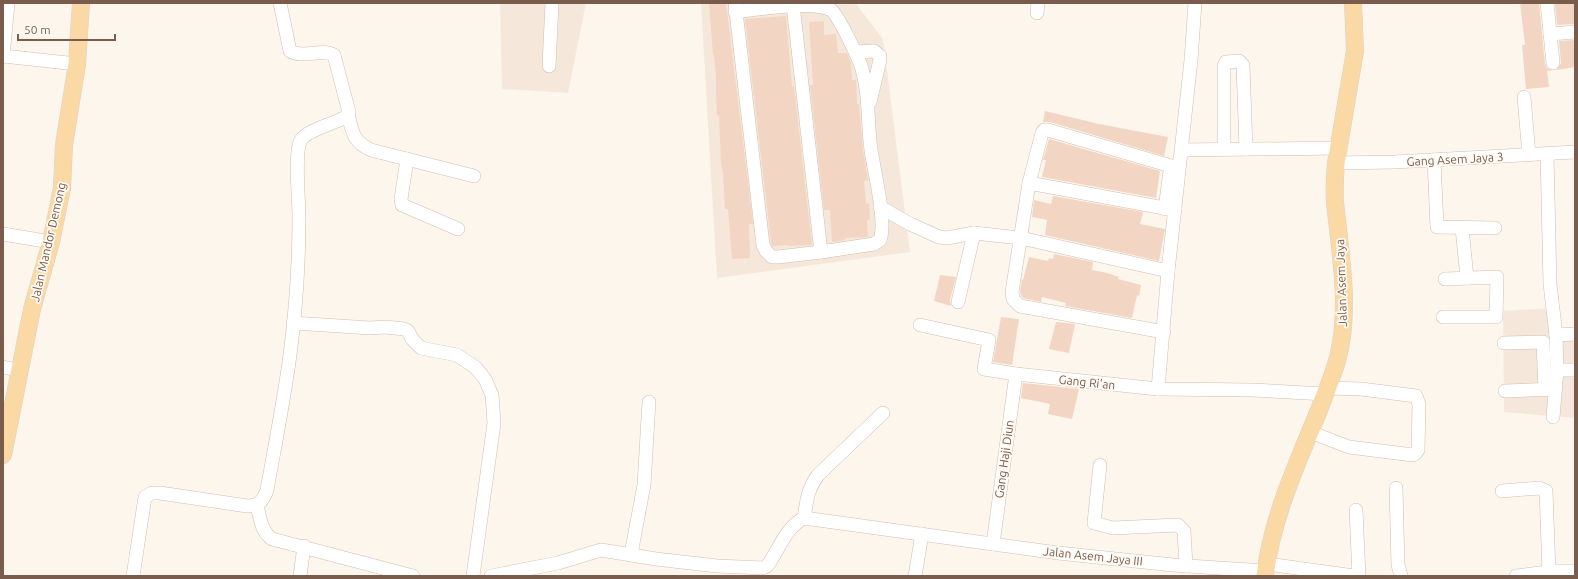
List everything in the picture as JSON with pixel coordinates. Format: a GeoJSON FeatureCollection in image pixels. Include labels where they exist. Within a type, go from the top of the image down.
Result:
{"type":"FeatureCollection","features":[{"type":"Feature","properties":{"kind":"main road","name":"Jalan Mandor Demong"},"geometry":{"type":"LineString","coordinates":[[3,455],[21,371],[32,309],[51,242],[62,188],[65,139],[77,64],[81,3]]}},
{"type":"Feature","properties":{"kind":"main road","name":"Jalan Asem Jaya"},"geometry":{"type":"LineString","coordinates":[[1265,570],[1278,514],[1326,391],[1339,355],[1342,338],[1344,315],[1340,243],[1335,201],[1337,155],[1355,51],[1353,3]]}},
{"type":"Feature","properties":{"kind":"street"},"geometry":{"type":"LineString","coordinates":[[8,3],[3,56],[77,64]]}},
{"type":"Feature","properties":{"kind":"street"},"geometry":{"type":"LineString","coordinates":[[280,3],[290,51],[300,54],[330,53],[334,55],[348,107],[348,115],[355,138],[360,145],[370,150],[474,176]]}},
{"type":"Feature","properties":{"kind":"street"},"geometry":{"type":"LineString","coordinates":[[549,66],[552,3]]}},
{"type":"Feature","properties":{"kind":"street"},"geometry":{"type":"LineString","coordinates":[[1158,389],[1164,332],[1170,210],[1175,166],[1182,150],[1195,3]]}},
{"type":"Feature","properties":{"kind":"street"},"geometry":{"type":"LineString","coordinates":[[1547,3],[1554,63]]}},
{"type":"Feature","properties":{"kind":"street"},"geometry":{"type":"LineString","coordinates":[[793,5],[821,252]]}},
{"type":"Feature","properties":{"kind":"street"},"geometry":{"type":"LineString","coordinates":[[793,5],[816,6],[832,10],[860,64],[869,108],[871,149],[880,207],[882,233],[880,240],[870,245],[772,257],[766,251],[763,245],[735,7],[793,5]]}},
{"type":"Feature","properties":{"kind":"street"},"geometry":{"type":"LineString","coordinates":[[1550,34],[1575,32]]}},
{"type":"Feature","properties":{"kind":"street"},"geometry":{"type":"LineString","coordinates":[[855,52],[874,51],[880,56],[869,108]]}},
{"type":"Feature","properties":{"kind":"street"},"geometry":{"type":"LineString","coordinates":[[1224,149],[1224,64],[1226,62],[1239,61],[1243,65],[1246,149]]}},
{"type":"Feature","properties":{"kind":"street"},"geometry":{"type":"LineString","coordinates":[[1524,97],[1528,155]]}},
{"type":"Feature","properties":{"kind":"street"},"geometry":{"type":"LineString","coordinates":[[133,576],[145,497],[152,493],[160,493],[247,506],[257,505],[263,501],[267,490],[290,354],[296,285],[299,216],[299,147],[301,140],[307,135],[348,115]]}},
{"type":"Feature","properties":{"kind":"street"},"geometry":{"type":"LineString","coordinates":[[1164,332],[1020,306],[1013,299],[1012,292],[1030,184],[1044,130],[1175,166]]}},
{"type":"Feature","properties":{"kind":"street","name":"Gang Asem Jaya 3"},"geometry":{"type":"LineString","coordinates":[[1182,150],[1246,149],[1434,160],[1575,152]]}},
{"type":"Feature","properties":{"kind":"street"},"geometry":{"type":"LineString","coordinates":[[1547,154],[1550,284],[1556,335],[1557,370],[1550,389]]}},
{"type":"Feature","properties":{"kind":"street"},"geometry":{"type":"LineString","coordinates":[[407,159],[401,199],[402,205],[458,230]]}},
{"type":"Feature","properties":{"kind":"street"},"geometry":{"type":"LineString","coordinates":[[1434,160],[1437,228],[1495,228]]}},
{"type":"Feature","properties":{"kind":"street"},"geometry":{"type":"LineString","coordinates":[[1030,184],[1170,210]]}},
{"type":"Feature","properties":{"kind":"street"},"geometry":{"type":"LineString","coordinates":[[880,207],[910,224],[939,237],[947,238],[974,234],[1021,238],[1168,270]]}},
{"type":"Feature","properties":{"kind":"street"},"geometry":{"type":"LineString","coordinates":[[1462,228],[1467,278]]}},
{"type":"Feature","properties":{"kind":"street"},"geometry":{"type":"LineString","coordinates":[[3,234],[51,242]]}},
{"type":"Feature","properties":{"kind":"street"},"geometry":{"type":"LineString","coordinates":[[958,302],[974,234]]}},
{"type":"Feature","properties":{"kind":"street"},"geometry":{"type":"LineString","coordinates":[[1443,317],[1496,318],[1497,277],[1445,279]]}},
{"type":"Feature","properties":{"kind":"street"},"geometry":{"type":"LineString","coordinates":[[293,323],[404,329],[408,331],[412,340],[421,348],[457,355],[475,367],[484,379],[492,395],[494,423],[473,576]]}},
{"type":"Feature","properties":{"kind":"street","name":"Gang Ri'an"},"geometry":{"type":"LineString","coordinates":[[920,325],[990,340],[984,369],[1016,374],[1158,389],[1326,391],[1361,389],[1416,396],[1419,404],[1418,450],[1413,455],[1349,447],[1310,432]]}},
{"type":"Feature","properties":{"kind":"street"},"geometry":{"type":"LineString","coordinates":[[1556,335],[1575,334]]}},
{"type":"Feature","properties":{"kind":"street"},"geometry":{"type":"LineString","coordinates":[[1504,343],[1543,342],[1550,389],[1552,417]]}},
{"type":"Feature","properties":{"kind":"street"},"geometry":{"type":"LineString","coordinates":[[3,367],[21,371]]}},
{"type":"Feature","properties":{"kind":"street"},"geometry":{"type":"LineString","coordinates":[[1557,370],[1575,370]]}},
{"type":"Feature","properties":{"kind":"street","name":"Gang Haji Diun"},"geometry":{"type":"LineString","coordinates":[[993,544],[1016,374]]}},
{"type":"Feature","properties":{"kind":"street"},"geometry":{"type":"LineString","coordinates":[[1505,391],[1550,389]]}},
{"type":"Feature","properties":{"kind":"street"},"geometry":{"type":"LineString","coordinates":[[631,554],[644,486],[648,402]]}},
{"type":"Feature","properties":{"kind":"street"},"geometry":{"type":"LineString","coordinates":[[491,576],[515,574],[602,550],[656,559],[717,566],[763,568],[770,562],[790,529],[798,521],[804,518],[808,493],[815,480],[884,413]]}},
{"type":"Feature","properties":{"kind":"street"},"geometry":{"type":"LineString","coordinates":[[1100,465],[1094,523],[1113,528],[1178,525],[1184,531],[1186,566]]}},
{"type":"Feature","properties":{"kind":"street"},"geometry":{"type":"LineString","coordinates":[[1396,488],[1398,564],[1401,576]]}},
{"type":"Feature","properties":{"kind":"street"},"geometry":{"type":"LineString","coordinates":[[1502,491],[1538,488],[1546,491],[1553,573]]}},
{"type":"Feature","properties":{"kind":"street"},"geometry":{"type":"LineString","coordinates":[[257,505],[263,530],[266,535],[272,539],[304,546],[413,576]]}},
{"type":"Feature","properties":{"kind":"street"},"geometry":{"type":"LineString","coordinates":[[1356,510],[1359,576]]}},
{"type":"Feature","properties":{"kind":"street","name":"Jalan Asem Jaya III"},"geometry":{"type":"LineString","coordinates":[[804,518],[1058,553],[1186,566],[1354,576]]}},
{"type":"Feature","properties":{"kind":"street"},"geometry":{"type":"LineString","coordinates":[[915,576],[922,534]]}},
{"type":"Feature","properties":{"kind":"street"},"geometry":{"type":"LineString","coordinates":[[300,576],[304,546]]}},
{"type":"Feature","properties":{"kind":"street"},"geometry":{"type":"LineString","coordinates":[[1516,576],[1575,571]]}},
{"type":"Feature","properties":{"kind":"shaded area"},"geometry":{"type":"Polygon","coordinates":[[[500,3],[586,3],[568,93],[502,89],[500,3]]]}},
{"type":"Feature","properties":{"kind":"shaded area"},"geometry":{"type":"Polygon","coordinates":[[[701,3],[784,3],[784,6],[856,4],[883,39],[910,252],[717,278],[701,3]]]}},
{"type":"Feature","properties":{"kind":"shaded area"},"geometry":{"type":"Polygon","coordinates":[[[1553,308],[1556,335],[1575,334],[1575,418],[1504,412],[1503,311],[1553,308]]]}},
{"type":"Feature","properties":{"kind":"building"},"geometry":{"type":"Polygon","coordinates":[[[709,3],[726,3],[753,224],[749,224],[750,258],[732,259],[728,209],[725,209],[719,115],[717,115],[716,77],[709,3]]]}},
{"type":"Feature","properties":{"kind":"building"},"geometry":{"type":"Polygon","coordinates":[[[1520,3],[1539,3],[1545,64],[1551,71],[1547,71],[1549,87],[1526,89],[1522,45],[1525,45],[1520,3]]]}},
{"type":"Feature","properties":{"kind":"building"},"geometry":{"type":"Polygon","coordinates":[[[1555,3],[1575,3],[1575,24],[1557,25],[1555,3]]]}},
{"type":"Feature","properties":{"kind":"building"},"geometry":{"type":"Polygon","coordinates":[[[786,16],[792,86],[794,86],[812,245],[772,246],[771,243],[745,19],[786,16]]]}},
{"type":"Feature","properties":{"kind":"building"},"geometry":{"type":"Polygon","coordinates":[[[824,21],[824,35],[836,34],[838,53],[847,53],[851,63],[852,80],[856,80],[857,104],[859,104],[863,151],[868,180],[864,181],[866,204],[869,203],[870,220],[867,220],[868,237],[845,238],[845,240],[832,242],[830,210],[824,210],[810,85],[813,85],[809,22],[824,21]]]}},
{"type":"Feature","properties":{"kind":"building"},"geometry":{"type":"Polygon","coordinates":[[[1575,40],[1575,67],[1557,70],[1561,63],[1559,41],[1575,40]]]}},
{"type":"Feature","properties":{"kind":"building"},"geometry":{"type":"Polygon","coordinates":[[[1045,111],[1099,124],[1168,137],[1164,156],[1050,122],[1043,122],[1045,111]]]}},
{"type":"Feature","properties":{"kind":"building"},"geometry":{"type":"Polygon","coordinates":[[[1049,139],[1160,171],[1156,198],[1042,177],[1046,160],[1043,160],[1049,139]]]}},
{"type":"Feature","properties":{"kind":"building"},"geometry":{"type":"Polygon","coordinates":[[[1053,196],[1143,212],[1140,224],[1165,229],[1159,261],[1045,235],[1047,220],[1032,217],[1034,200],[1051,204],[1053,196]]]}},
{"type":"Feature","properties":{"kind":"building"},"geometry":{"type":"Polygon","coordinates":[[[1054,254],[1093,262],[1092,270],[1107,273],[1119,277],[1118,279],[1141,285],[1139,296],[1137,295],[1132,318],[1065,306],[1066,303],[1042,297],[1041,302],[1023,298],[1020,292],[1022,279],[1023,280],[1029,257],[1048,261],[1049,258],[1053,259],[1054,254]]]}},
{"type":"Feature","properties":{"kind":"building"},"geometry":{"type":"Polygon","coordinates":[[[940,275],[956,277],[950,300],[951,306],[934,301],[940,275]]]}},
{"type":"Feature","properties":{"kind":"building"},"geometry":{"type":"Polygon","coordinates":[[[1001,317],[1019,319],[1012,365],[993,362],[1001,317]]]}},
{"type":"Feature","properties":{"kind":"building"},"geometry":{"type":"Polygon","coordinates":[[[1056,322],[1075,324],[1069,353],[1049,349],[1056,322]]]}},
{"type":"Feature","properties":{"kind":"building"},"geometry":{"type":"Polygon","coordinates":[[[1023,383],[1079,389],[1072,419],[1048,414],[1050,404],[1021,398],[1023,383]]]}}]}
